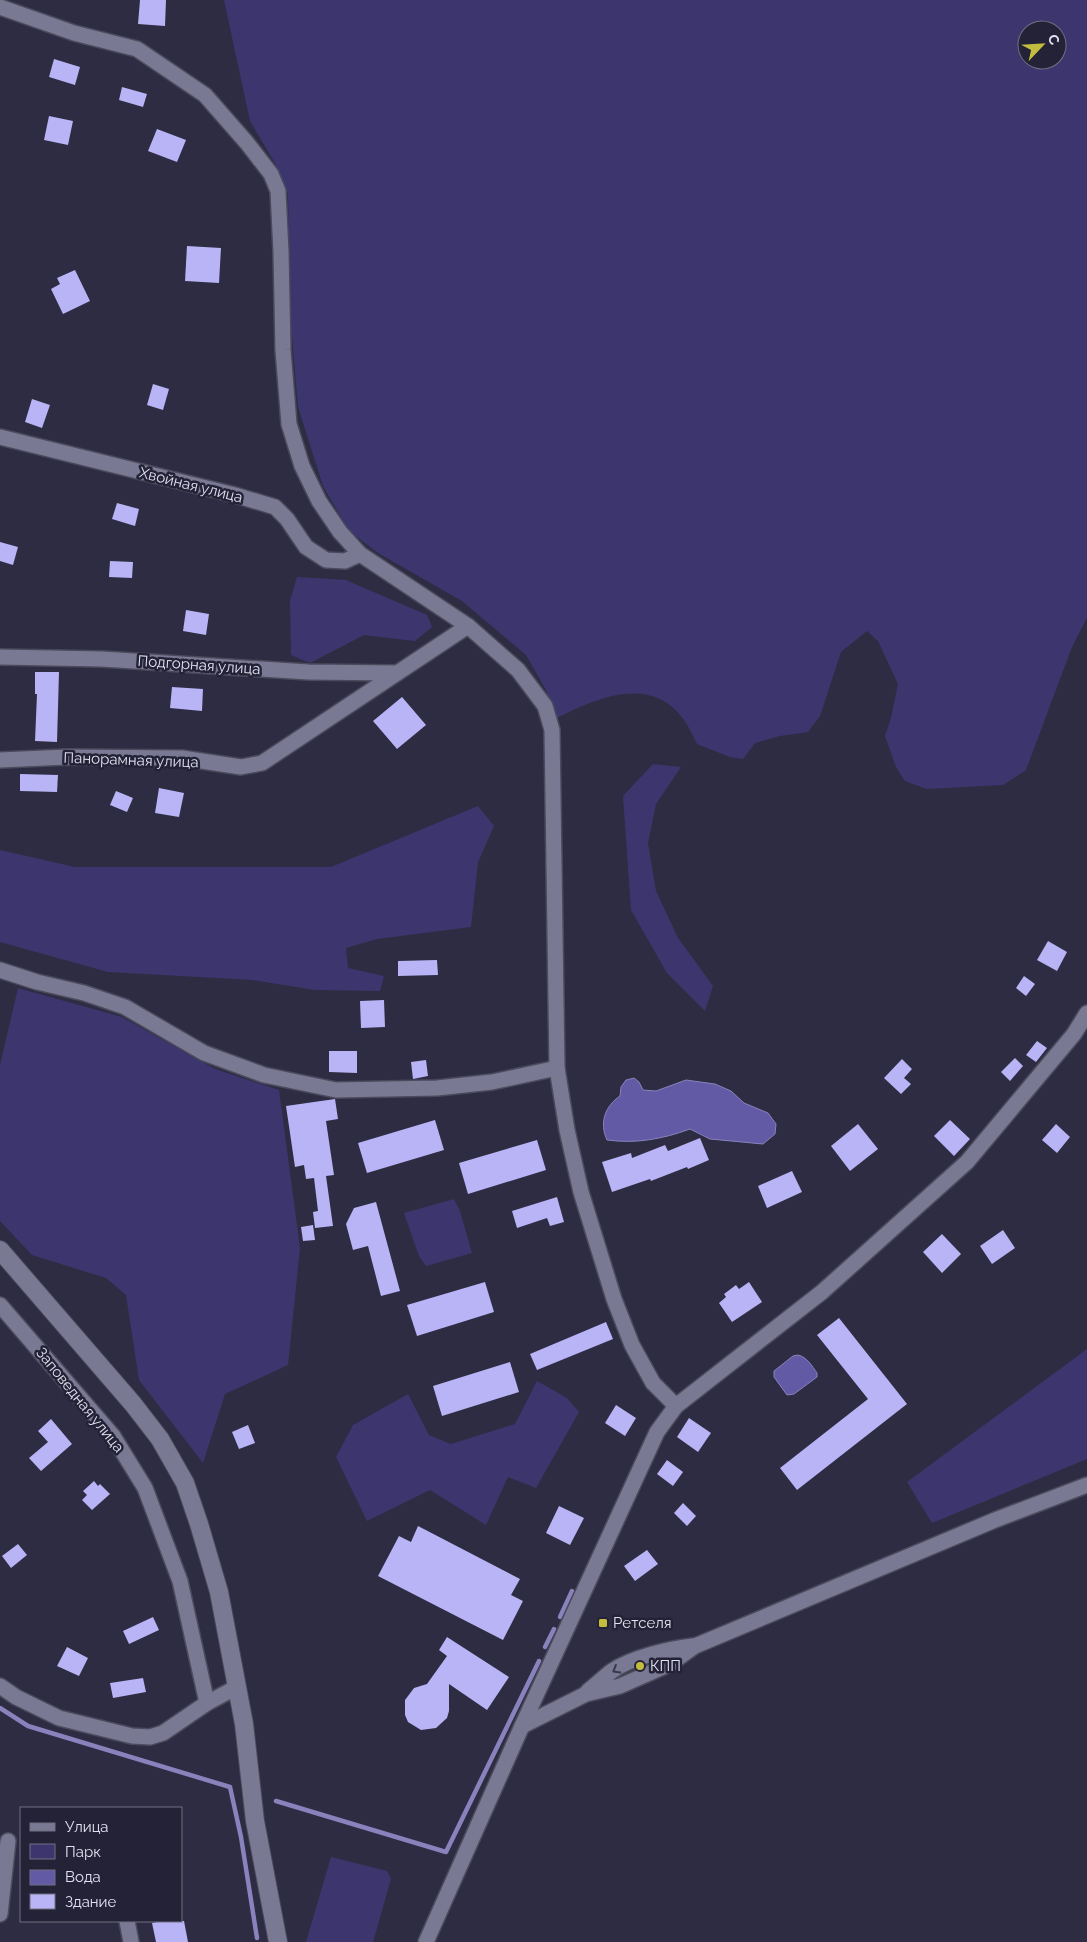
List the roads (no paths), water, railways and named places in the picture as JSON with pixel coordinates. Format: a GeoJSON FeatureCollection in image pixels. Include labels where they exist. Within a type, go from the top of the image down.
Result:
{"type":"FeatureCollection","features":[{"type":"Feature","properties":{"kind":"street"},"geometry":{"type":"LineString","coordinates":[[0,7],[74,33],[138,49],[205,95],[247,143],[271,174],[278,191],[282,350],[289,424],[302,466],[319,501],[340,532],[360,554],[468,626],[518,670],[546,706],[552,730],[557,1068],[567,1130],[581,1192],[614,1299],[632,1345],[653,1382],[676,1406]]}},
{"type":"Feature","properties":{"kind":"street","name":"Хвойная улица"},"geometry":{"type":"LineString","coordinates":[[0,437],[235,495],[275,507],[287,519],[306,547],[326,560],[345,561],[360,554]]}},
{"type":"Feature","properties":{"kind":"street"},"geometry":{"type":"LineString","coordinates":[[397,673],[468,626]]}},
{"type":"Feature","properties":{"kind":"street","name":"Подгорная улица"},"geometry":{"type":"LineString","coordinates":[[0,657],[102,659],[308,672],[397,673]]}},
{"type":"Feature","properties":{"kind":"street","name":"Панорамная улица"},"geometry":{"type":"LineString","coordinates":[[0,760],[67,757],[182,758],[241,767],[262,763],[397,673]]}},
{"type":"Feature","properties":{"kind":"street"},"geometry":{"type":"LineString","coordinates":[[0,970],[37,982],[84,993],[125,1007],[204,1054],[264,1075],[336,1090],[437,1088],[492,1082],[557,1068]]}},
{"type":"Feature","properties":{"kind":"street"},"geometry":{"type":"LineString","coordinates":[[426,1942],[522,1726],[657,1432],[676,1406],[822,1292],[967,1162],[1074,1034],[1087,1014]]}},
{"type":"Feature","properties":{"kind":"street"},"geometry":{"type":"LineString","coordinates":[[0,1250],[160,1438],[185,1483],[219,1592],[244,1724],[255,1821],[278,1942]]}},
{"type":"Feature","properties":{"kind":"street","name":"Заповедная улица"},"geometry":{"type":"LineString","coordinates":[[0,1305],[113,1436],[145,1488],[180,1581],[207,1702]]}},
{"type":"Feature","properties":{"kind":"street"},"geometry":{"type":"LineString","coordinates":[[522,1726],[586,1694],[620,1686],[670,1664],[695,1646],[995,1520],[1087,1485]]}},
{"type":"Feature","properties":{"kind":"street"},"geometry":{"type":"LineString","coordinates":[[0,1686],[16,1697],[59,1718],[132,1736],[150,1737],[163,1733],[207,1702],[237,1687]]}},
{"type":"Feature","properties":{"kind":"street"},"geometry":{"type":"LineString","coordinates":[[0,1914],[8,1841]]}},
{"type":"Feature","properties":{"kind":"street"},"geometry":{"type":"LineString","coordinates":[[127,1922],[131,1942]]}},
{"type":"Feature","properties":{"kind":"water"},"geometry":{"type":"Polygon","coordinates":[[[634,1078],[639,1082],[643,1090],[656,1091],[686,1080],[715,1084],[731,1091],[744,1103],[768,1113],[776,1124],[775,1134],[763,1144],[710,1139],[690,1129],[670,1136],[649,1140],[607,1140],[604,1121],[607,1110],[620,1096],[621,1087],[626,1080],[634,1078]]]}},
{"type":"Feature","properties":{"kind":"water"},"geometry":{"type":"Polygon","coordinates":[[[798,1355],[809,1362],[817,1373],[817,1377],[794,1394],[787,1395],[774,1377],[774,1371],[793,1356],[798,1355]]]}},
{"type":"Feature","properties":{"kind":"waterway"},"geometry":{"type":"LineString","coordinates":[[560,1617],[572,1591]]}},
{"type":"Feature","properties":{"kind":"waterway"},"geometry":{"type":"LineString","coordinates":[[545,1647],[554,1629]]}},
{"type":"Feature","properties":{"kind":"waterway"},"geometry":{"type":"LineString","coordinates":[[276,1801],[446,1852],[539,1661]]}},
{"type":"Feature","properties":{"kind":"waterway"},"geometry":{"type":"LineString","coordinates":[[0,1708],[28,1726],[230,1787],[241,1837],[257,1938]]}},
{"type":"Feature","properties":{"kind":"place","name":"Ретселя"},"geometry":{"type":"Point","coordinates":[603,1623]}},
{"type":"Feature","properties":{"kind":"place","name":"КПП"},"geometry":{"type":"Point","coordinates":[640,1666]}}]}
